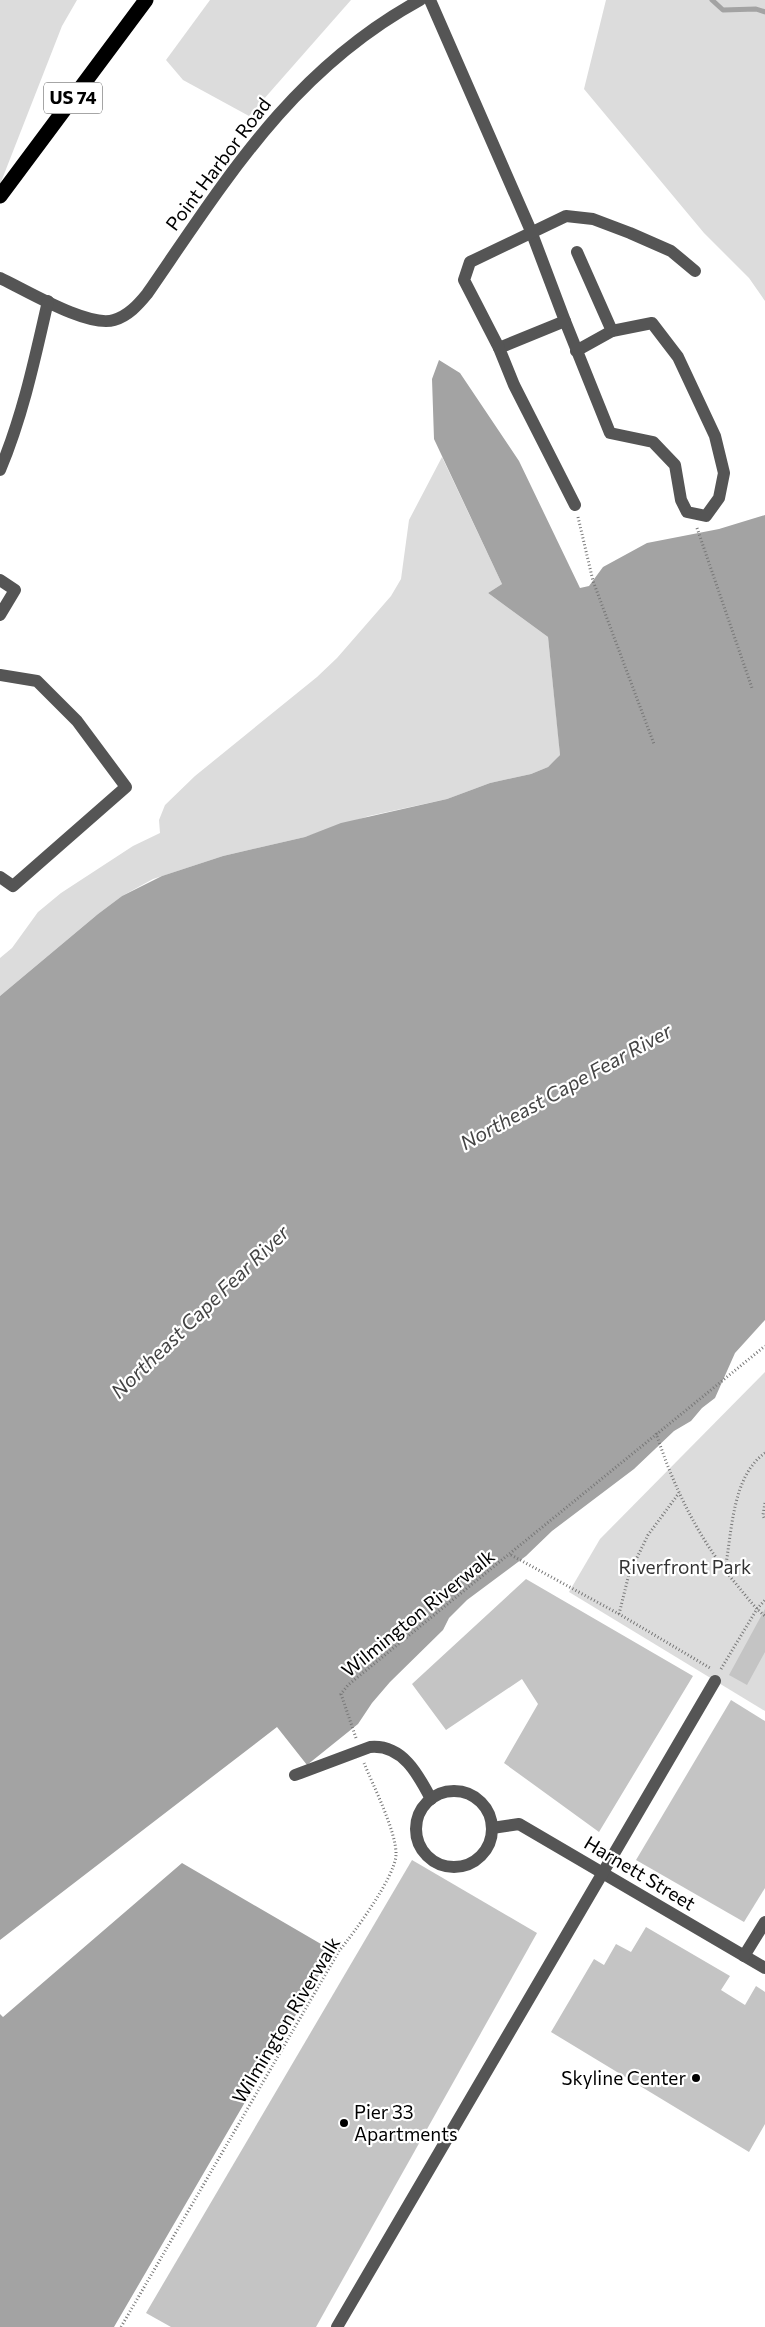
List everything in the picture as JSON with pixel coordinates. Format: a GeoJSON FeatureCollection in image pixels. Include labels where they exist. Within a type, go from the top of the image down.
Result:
{"type":"FeatureCollection","features":[{"type":"Feature","properties":{"kind":"highway","name":"US 74"},"geometry":{"type":"LineString","coordinates":[[0,196],[146,0]]}},
{"type":"Feature","properties":{"kind":"street","name":"Point Harbor Road"},"geometry":{"type":"LineString","coordinates":[[0,278],[83,318],[103,322],[124,316],[137,306],[236,166],[279,112],[341,54],[366,35],[420,0]]}},
{"type":"Feature","properties":{"kind":"street"},"geometry":{"type":"LineString","coordinates":[[430,0],[531,231],[576,351],[610,432],[653,442],[675,465],[681,500],[687,512],[706,516],[719,498],[724,473],[715,436],[678,357],[652,323],[612,332],[576,351]]}},
{"type":"Feature","properties":{"kind":"street"},"geometry":{"type":"LineString","coordinates":[[575,505],[514,386],[499,348],[464,280],[470,262],[531,231],[566,216],[593,219],[671,252],[695,271]]}},
{"type":"Feature","properties":{"kind":"street"},"geometry":{"type":"LineString","coordinates":[[577,252],[612,332]]}},
{"type":"Feature","properties":{"kind":"street"},"geometry":{"type":"LineString","coordinates":[[0,470],[32,376],[48,301]]}},
{"type":"Feature","properties":{"kind":"street"},"geometry":{"type":"LineString","coordinates":[[499,348],[565,321]]}},
{"type":"Feature","properties":{"kind":"street"},"geometry":{"type":"LineString","coordinates":[[0,580],[15,590],[0,615]]}},
{"type":"Feature","properties":{"kind":"street"},"geometry":{"type":"LineString","coordinates":[[0,675],[37,681],[77,721],[126,787],[13,886],[0,877]]}},
{"type":"Feature","properties":{"kind":"street"},"geometry":{"type":"LineString","coordinates":[[337,2327],[605,1873],[717,1677]]}},
{"type":"Feature","properties":{"kind":"street"},"geometry":{"type":"LineString","coordinates":[[295,1775],[360,1751],[383,1746],[394,1751],[407,1762],[422,1782],[431,1799]]}},
{"type":"Feature","properties":{"kind":"street"},"geometry":{"type":"LineString","coordinates":[[449,1791],[469,1794],[486,1807],[492,1828],[488,1846],[475,1861],[464,1866],[451,1867],[438,1864],[428,1856],[420,1846],[416,1833],[417,1820],[422,1809],[431,1799],[449,1791]]}},
{"type":"Feature","properties":{"kind":"street","name":"Harnett Street"},"geometry":{"type":"LineString","coordinates":[[492,1828],[519,1824],[765,1968]]}},
{"type":"Feature","properties":{"kind":"street"},"geometry":{"type":"LineString","coordinates":[[744,1956],[765,1922]]}},
{"type":"Feature","properties":{"kind":"path"},"geometry":{"type":"LineString","coordinates":[[575,505],[593,581],[654,744]]}},
{"type":"Feature","properties":{"kind":"path"},"geometry":{"type":"LineString","coordinates":[[692,514],[752,688]]}},
{"type":"Feature","properties":{"kind":"path","name":"Wilmington Riverwalk"},"geometry":{"type":"LineString","coordinates":[[121,2327],[340,1951],[360,1927],[392,1868],[396,1855],[394,1840],[360,1751],[341,1694],[348,1685],[765,1346]]}},
{"type":"Feature","properties":{"kind":"path"},"geometry":{"type":"LineString","coordinates":[[656,1433],[668,1470],[691,1519],[724,1570],[765,1616]]}},
{"type":"Feature","properties":{"kind":"path"},"geometry":{"type":"LineString","coordinates":[[724,1570],[738,1488],[754,1460],[765,1453]]}},
{"type":"Feature","properties":{"kind":"path"},"geometry":{"type":"LineString","coordinates":[[619,1614],[629,1574],[648,1535],[679,1493]]}},
{"type":"Feature","properties":{"kind":"path"},"geometry":{"type":"LineString","coordinates":[[765,1503],[763,1515],[765,1520]]}},
{"type":"Feature","properties":{"kind":"path"},"geometry":{"type":"LineString","coordinates":[[511,1554],[619,1614],[717,1677],[757,1609],[765,1600]]}},
{"type":"Feature","properties":{"kind":"green space"},"geometry":{"type":"Polygon","coordinates":[[[0,0],[77,0],[62,26],[1,182],[0,193],[0,0]]]}},
{"type":"Feature","properties":{"kind":"green space"},"geometry":{"type":"Polygon","coordinates":[[[210,0],[351,0],[249,116],[183,80],[166,60],[210,0]]]}},
{"type":"Feature","properties":{"kind":"green space"},"geometry":{"type":"Polygon","coordinates":[[[606,0],[765,0],[765,301],[749,278],[704,233],[584,89],[606,0]]]}},
{"type":"Feature","properties":{"kind":"green space"},"geometry":{"type":"Polygon","coordinates":[[[442,457],[502,584],[488,593],[548,637],[560,755],[556,760],[548,767],[531,774],[490,783],[447,799],[369,816],[305,837],[223,856],[153,879],[122,896],[98,914],[0,996],[0,958],[12,948],[38,912],[61,893],[133,846],[160,833],[159,820],[165,805],[195,776],[317,677],[337,658],[391,596],[401,579],[409,520],[442,457]]]}},
{"type":"Feature","properties":{"kind":"green space","name":"Riverfront Park"},"geometry":{"type":"Polygon","coordinates":[[[765,1372],[765,1711],[569,1592],[600,1539],[765,1372]]]}},
{"type":"Feature","properties":{"kind":"water","name":"Northeast Cape Fear River"},"geometry":{"type":"Polygon","coordinates":[[[439,360],[460,373],[519,461],[580,588],[589,586],[603,567],[647,543],[719,529],[765,515],[765,1320],[735,1353],[715,1398],[702,1408],[691,1421],[674,1431],[634,1469],[552,1531],[526,1556],[467,1600],[449,1618],[443,1630],[390,1682],[372,1703],[358,1724],[307,1765],[277,1727],[0,1940],[0,996],[122,896],[162,876],[223,856],[305,837],[341,823],[447,799],[490,783],[531,774],[548,767],[560,755],[548,637],[488,593],[502,584],[434,439],[432,379],[439,360]]]}},
{"type":"Feature","properties":{"kind":"water"},"geometry":{"type":"Polygon","coordinates":[[[182,1863],[333,1951],[114,2327],[0,2327],[0,2014],[3,2017],[182,1863]]]}},
{"type":"Feature","properties":{"kind":"building"},"geometry":{"type":"Polygon","coordinates":[[[526,1579],[693,1676],[599,1832],[504,1763],[538,1704],[522,1679],[446,1730],[412,1684],[526,1579]]]}},
{"type":"Feature","properties":{"kind":"building"},"geometry":{"type":"Polygon","coordinates":[[[765,1609],[765,1652],[747,1685],[729,1675],[765,1609]]]}},
{"type":"Feature","properties":{"kind":"building"},"geometry":{"type":"Polygon","coordinates":[[[731,1700],[765,1721],[765,1888],[744,1922],[636,1860],[731,1700]]]}},
{"type":"Feature","properties":{"kind":"building","name":"Pier 33 Apartments"},"geometry":{"type":"Polygon","coordinates":[[[412,1860],[537,1933],[316,2327],[171,2327],[146,2313],[412,1860]]]}},
{"type":"Feature","properties":{"kind":"building","name":"Skyline Center"},"geometry":{"type":"Polygon","coordinates":[[[646,1927],[730,1976],[721,1990],[745,2005],[756,1986],[765,1992],[765,2124],[749,2152],[551,2032],[594,1959],[604,1965],[616,1944],[631,1952],[646,1927]]]}},
{"type":"Feature","properties":{"kind":"waterway"},"geometry":{"type":"LineString","coordinates":[[712,0],[723,10],[756,9],[765,12]]}},
{"type":"Feature","properties":{"kind":"place","name":"Skyline Center"},"geometry":{"type":"Point","coordinates":[696,2078]}},
{"type":"Feature","properties":{"kind":"place","name":"Pier 33 Apartments"},"geometry":{"type":"Point","coordinates":[344,2123]}}]}
